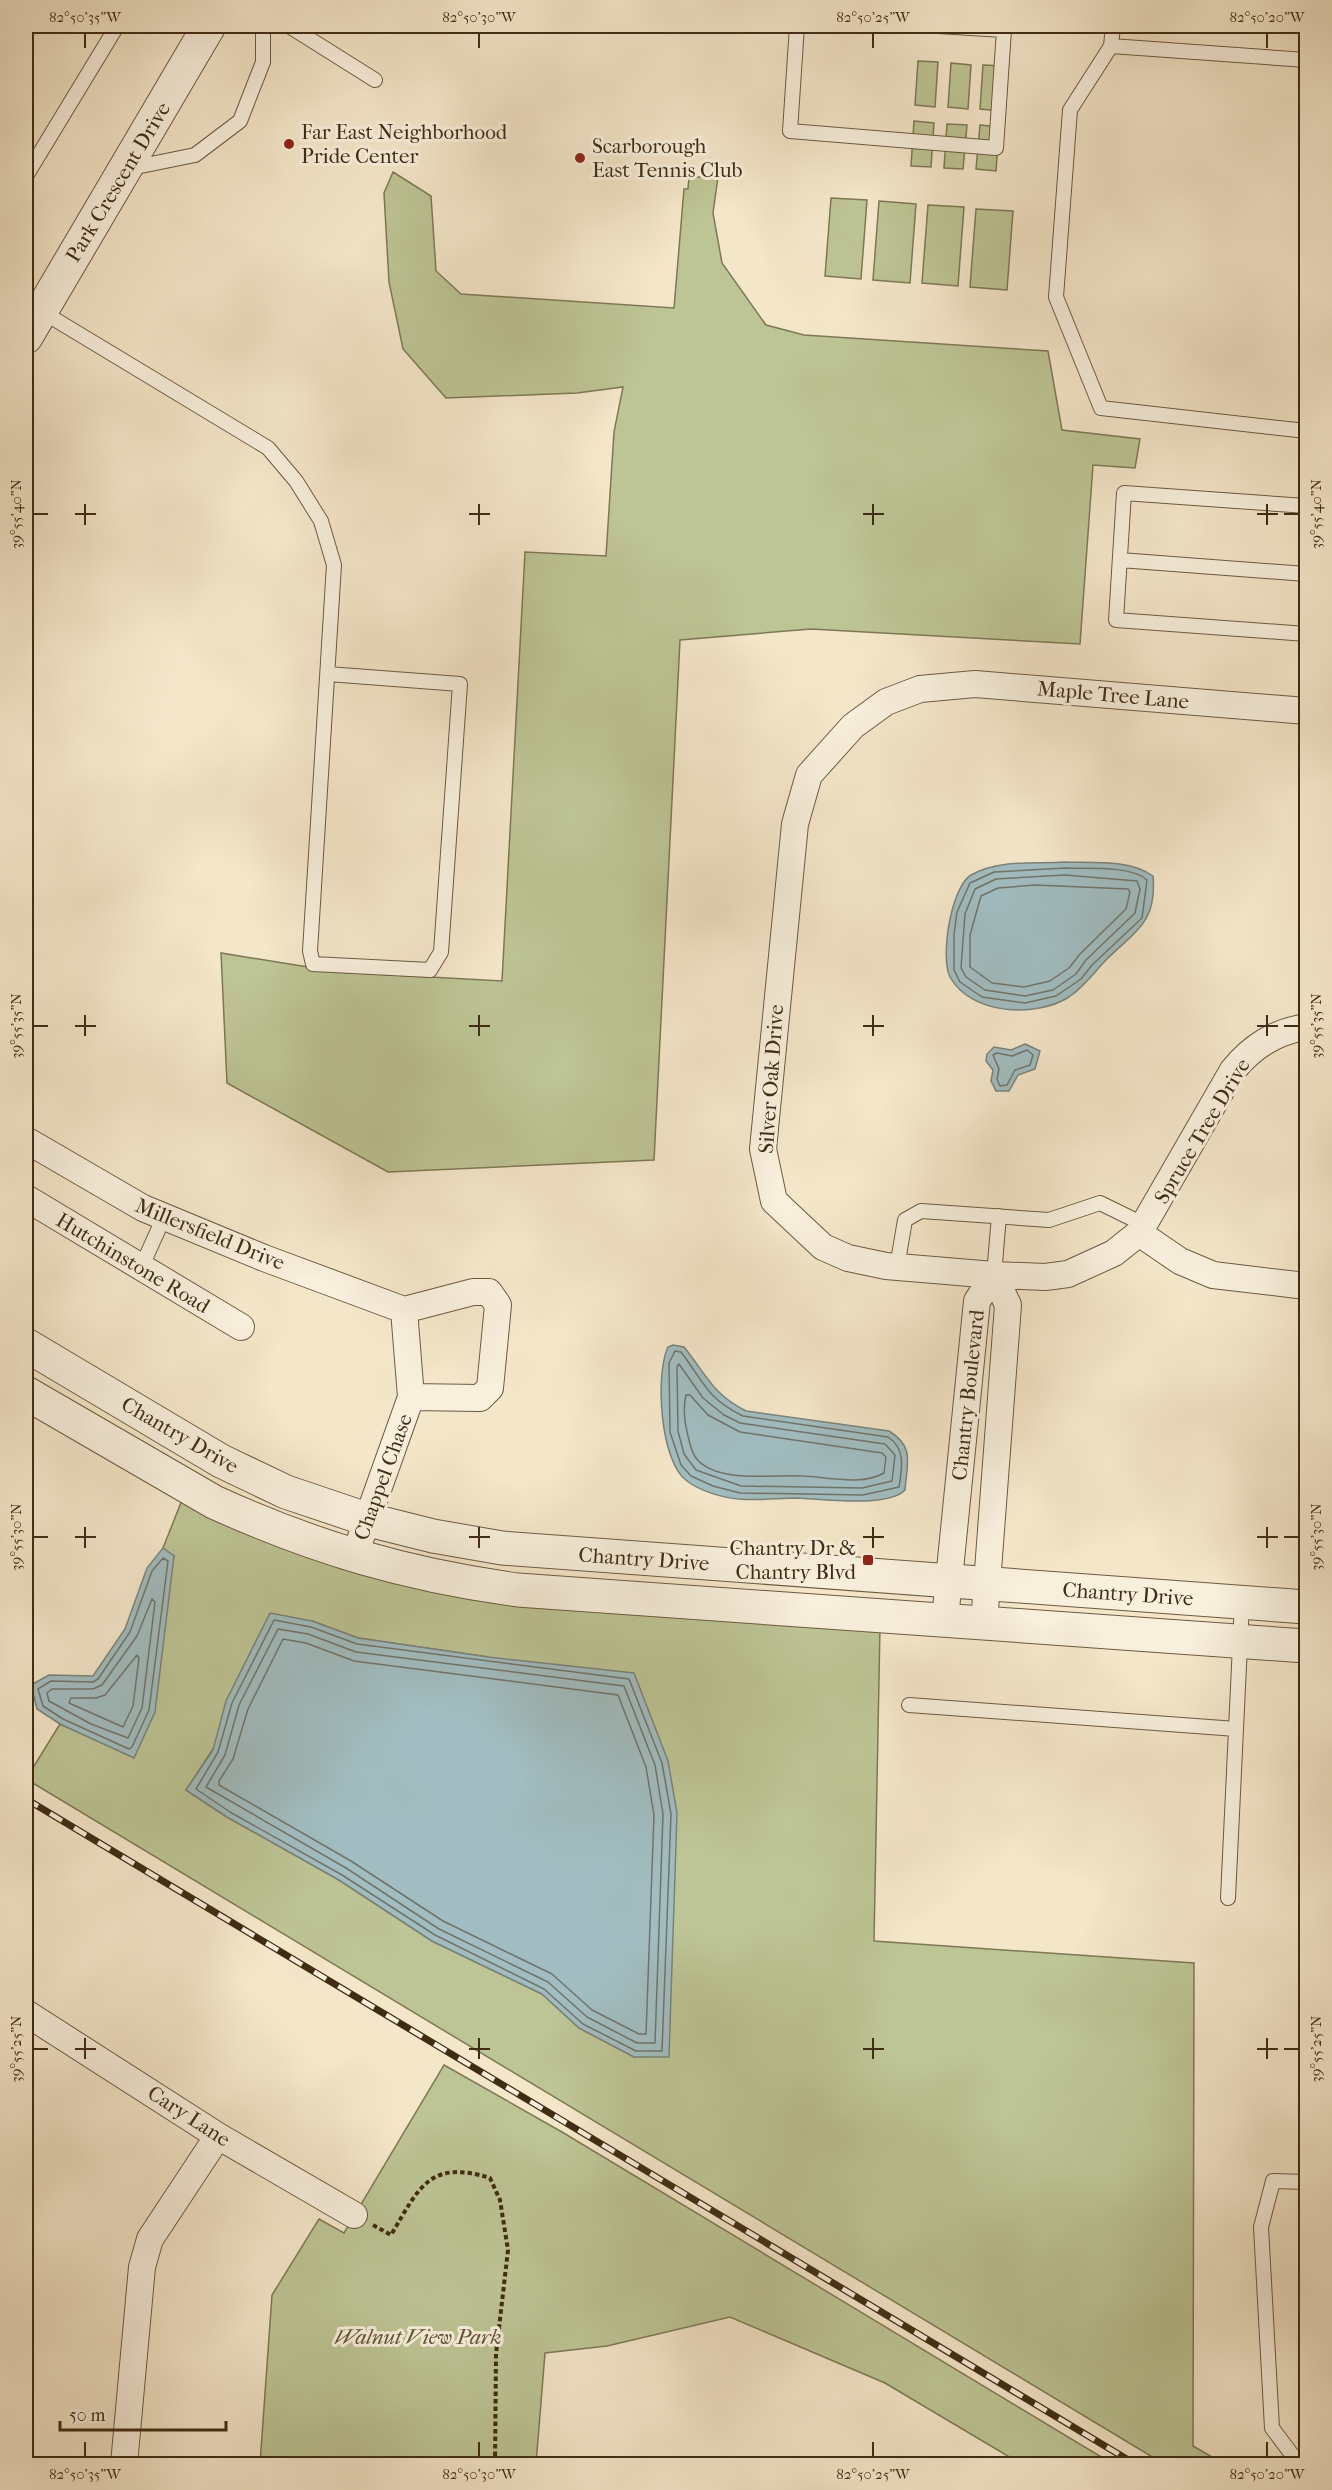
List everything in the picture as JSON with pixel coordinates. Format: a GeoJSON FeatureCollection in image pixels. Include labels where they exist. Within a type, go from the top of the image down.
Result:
{"type":"FeatureCollection","features":[{"type":"Feature","properties":{"kind":"street","name":"Park Crescent Drive"},"geometry":{"type":"LineString","coordinates":[[33,324],[209,26]]}},
{"type":"Feature","properties":{"kind":"street","name":"Maple Tree Lane"},"geometry":{"type":"LineString","coordinates":[[920,689],[975,684],[1306,711]]}},
{"type":"Feature","properties":{"kind":"street","name":"Silver Oak Drive"},"geometry":{"type":"LineString","coordinates":[[920,689],[886,702],[853,726],[809,775],[795,824],[763,1149],[774,1201],[823,1247],[848,1258],[897,1267],[994,1275],[1068,1274],[1114,1253],[1142,1229]]}},
{"type":"Feature","properties":{"kind":"street","name":"Spruce Tree Drive"},"geometry":{"type":"LineString","coordinates":[[1142,1229],[1233,1070],[1247,1053],[1264,1041],[1290,1030],[1306,1027]]}},
{"type":"Feature","properties":{"kind":"street","name":"Millersfield Drive"},"geometry":{"type":"LineString","coordinates":[[26,1140],[105,1188],[164,1217],[404,1310]]}},
{"type":"Feature","properties":{"kind":"street","name":"Hutchinstone Road"},"geometry":{"type":"LineString","coordinates":[[26,1198],[241,1327]]}},
{"type":"Feature","properties":{"kind":"street"},"geometry":{"type":"LineString","coordinates":[[1142,1229],[1180,1261],[1213,1275],[1306,1286]]}},
{"type":"Feature","properties":{"kind":"street","name":"Chantry Boulevard"},"geometry":{"type":"LineString","coordinates":[[945,1619],[977,1301],[994,1275]]}},
{"type":"Feature","properties":{"kind":"street","name":"Chantry Boulevard"},"geometry":{"type":"LineString","coordinates":[[984,1623],[1008,1305],[994,1275]]}},
{"type":"Feature","properties":{"kind":"street","name":"Chappel Chase"},"geometry":{"type":"LineString","coordinates":[[354,1557],[411,1397],[404,1310],[473,1292],[489,1292],[498,1305],[490,1388],[480,1398],[411,1397]]}},
{"type":"Feature","properties":{"kind":"street","name":"Chantry Drive"},"geometry":{"type":"LineString","coordinates":[[26,1346],[221,1461],[286,1492],[369,1520],[433,1536],[502,1548],[1306,1607]]}},
{"type":"Feature","properties":{"kind":"street","name":"Chantry Drive"},"geometry":{"type":"LineString","coordinates":[[26,1393],[214,1502],[294,1536],[354,1557],[457,1581],[518,1590],[1306,1646]]}},
{"type":"Feature","properties":{"kind":"street","name":"Cary Lane"},"geometry":{"type":"LineString","coordinates":[[26,2013],[218,2136],[354,2215]]}},
{"type":"Feature","properties":{"kind":"street"},"geometry":{"type":"LineString","coordinates":[[124,2464],[142,2267],[150,2239],[218,2136]]}},
{"type":"Feature","properties":{"kind":"lane"},"geometry":{"type":"LineString","coordinates":[[26,176],[117,26]]}},
{"type":"Feature","properties":{"kind":"lane"},"geometry":{"type":"LineString","coordinates":[[126,169],[195,155],[240,121],[263,62],[263,26]]}},
{"type":"Feature","properties":{"kind":"lane"},"geometry":{"type":"LineString","coordinates":[[289,26],[375,80]]}},
{"type":"Feature","properties":{"kind":"lane"},"geometry":{"type":"LineString","coordinates":[[797,26],[790,131],[996,148],[1004,30],[938,26]]}},
{"type":"Feature","properties":{"kind":"lane"},"geometry":{"type":"LineString","coordinates":[[1113,26],[1111,46],[1070,110],[1056,297],[1101,408],[1306,431]]}},
{"type":"Feature","properties":{"kind":"lane"},"geometry":{"type":"LineString","coordinates":[[1111,46],[1306,60]]}},
{"type":"Feature","properties":{"kind":"lane"},"geometry":{"type":"LineString","coordinates":[[33,324],[268,448],[296,481],[321,521],[334,565],[310,951],[313,964],[429,970],[441,952],[460,684],[328,674]]}},
{"type":"Feature","properties":{"kind":"lane"},"geometry":{"type":"LineString","coordinates":[[1306,506],[1124,494],[1116,620],[1306,634]]}},
{"type":"Feature","properties":{"kind":"lane"},"geometry":{"type":"LineString","coordinates":[[1120,560],[1306,574]]}},
{"type":"Feature","properties":{"kind":"lane"},"geometry":{"type":"LineString","coordinates":[[897,1267],[905,1220],[921,1211],[1049,1220],[1100,1203],[1142,1229]]}},
{"type":"Feature","properties":{"kind":"lane"},"geometry":{"type":"LineString","coordinates":[[994,1275],[999,1216]]}},
{"type":"Feature","properties":{"kind":"lane"},"geometry":{"type":"LineString","coordinates":[[141,1268],[164,1217]]}},
{"type":"Feature","properties":{"kind":"lane"},"geometry":{"type":"LineString","coordinates":[[1228,1898],[1242,1603]]}},
{"type":"Feature","properties":{"kind":"lane"},"geometry":{"type":"LineString","coordinates":[[909,1705],[1236,1729]]}},
{"type":"Feature","properties":{"kind":"lane"},"geometry":{"type":"LineString","coordinates":[[1299,2464],[1272,2428],[1261,2227],[1273,2181],[1306,2182]]}},
{"type":"Feature","properties":{"kind":"path"},"geometry":{"type":"LineString","coordinates":[[354,2215],[391,2235],[425,2184],[445,2171],[469,2171],[490,2178],[500,2200],[508,2250],[496,2354],[495,2464]]}},
{"type":"Feature","properties":{"kind":"green space"},"geometry":{"type":"Polygon","coordinates":[[[918,61],[938,62],[935,107],[915,105],[918,61]]]}},
{"type":"Feature","properties":{"kind":"green space"},"geometry":{"type":"Polygon","coordinates":[[[951,63],[971,65],[968,109],[948,107],[951,63]]]}},
{"type":"Feature","properties":{"kind":"green space"},"geometry":{"type":"Polygon","coordinates":[[[983,65],[1003,66],[1000,111],[980,109],[983,65]]]}},
{"type":"Feature","properties":{"kind":"green space"},"geometry":{"type":"Polygon","coordinates":[[[914,121],[934,123],[931,167],[911,166],[914,121]]]}},
{"type":"Feature","properties":{"kind":"green space"},"geometry":{"type":"Polygon","coordinates":[[[947,124],[967,125],[963,169],[944,168],[947,124]]]}},
{"type":"Feature","properties":{"kind":"green space"},"geometry":{"type":"Polygon","coordinates":[[[980,125],[999,127],[996,171],[976,169],[980,125]]]}},
{"type":"Feature","properties":{"kind":"green space"},"geometry":{"type":"Polygon","coordinates":[[[393,172],[431,196],[436,271],[461,294],[674,308],[684,189],[688,189],[689,177],[718,177],[713,213],[722,263],[766,325],[804,335],[1048,351],[1062,430],[1140,439],[1135,468],[1093,465],[1080,644],[811,629],[680,640],[654,1160],[388,1172],[227,1083],[221,953],[339,972],[502,981],[525,552],[606,556],[614,432],[623,387],[577,393],[446,398],[403,349],[389,282],[384,193],[393,172]]]}},
{"type":"Feature","properties":{"kind":"green space"},"geometry":{"type":"Polygon","coordinates":[[[831,198],[867,200],[861,279],[825,276],[831,198]]]}},
{"type":"Feature","properties":{"kind":"green space"},"geometry":{"type":"Polygon","coordinates":[[[879,201],[916,204],[910,283],[873,280],[879,201]]]}},
{"type":"Feature","properties":{"kind":"green space"},"geometry":{"type":"Polygon","coordinates":[[[928,205],[964,207],[958,286],[922,283],[928,205]]]}},
{"type":"Feature","properties":{"kind":"green space"},"geometry":{"type":"Polygon","coordinates":[[[976,209],[1013,211],[1007,290],[970,287],[976,209]]]}},
{"type":"Feature","properties":{"kind":"green space"},"geometry":{"type":"Polygon","coordinates":[[[182,1500],[342,1569],[458,1595],[880,1626],[874,1941],[1194,1963],[1193,2446],[1224,2464],[1164,2464],[26,1779],[60,1724],[134,1757],[174,1556],[163,1548],[182,1500]],[[312,1621],[213,1749],[186,1790],[227,1817],[339,1880],[432,1941],[542,1994],[579,2028],[634,2057],[488,1657],[358,1638],[312,1621]]]}},
{"type":"Feature","properties":{"kind":"green space","name":"Walnut View Park"},"geometry":{"type":"Polygon","coordinates":[[[444,2065],[562,2132],[1113,2464],[1021,2464],[885,2383],[730,2317],[607,2346],[545,2353],[536,2464],[260,2464],[272,2295],[319,2219],[344,2233],[444,2065]]]}},
{"type":"Feature","properties":{"kind":"water"},"geometry":{"type":"Polygon","coordinates":[[[1065,862],[1122,864],[1153,876],[1152,904],[1136,932],[1080,988],[1055,1004],[1022,1010],[1005,1009],[988,1006],[960,990],[950,977],[946,954],[953,907],[964,882],[971,875],[993,866],[1065,862]]]}},
{"type":"Feature","properties":{"kind":"water"},"geometry":{"type":"Polygon","coordinates":[[[1025,1044],[1040,1051],[1035,1069],[1018,1075],[1009,1091],[996,1091],[991,1081],[993,1070],[986,1061],[987,1054],[994,1047],[1011,1050],[1025,1044]]]}},
{"type":"Feature","properties":{"kind":"water"},"geometry":{"type":"Polygon","coordinates":[[[673,1345],[684,1347],[718,1391],[746,1411],[889,1431],[903,1443],[906,1450],[908,1464],[905,1490],[897,1496],[870,1501],[798,1498],[746,1500],[719,1496],[692,1485],[678,1471],[671,1456],[662,1417],[664,1360],[668,1347],[673,1345]]]}},
{"type":"Feature","properties":{"kind":"water"},"geometry":{"type":"Polygon","coordinates":[[[163,1548],[174,1556],[155,1712],[134,1758],[60,1724],[37,1709],[31,1685],[49,1675],[93,1676],[125,1629],[147,1568],[163,1548]]]}},
{"type":"Feature","properties":{"kind":"water"},"geometry":{"type":"Polygon","coordinates":[[[270,1613],[312,1621],[358,1638],[488,1657],[634,1673],[668,1761],[677,1813],[669,2057],[634,2057],[579,2028],[542,1994],[432,1941],[339,1880],[227,1817],[186,1790],[213,1750],[226,1701],[270,1613]]]}},
{"type":"Feature","properties":{"kind":"railway"},"geometry":{"type":"LineString","coordinates":[[26,1799],[1135,2464]]}},
{"type":"Feature","properties":{"kind":"place","name":"Far East Neighborhood Pride Center"},"geometry":{"type":"Point","coordinates":[289,144]}},
{"type":"Feature","properties":{"kind":"place","name":"Scarborough East Tennis Club"},"geometry":{"type":"Point","coordinates":[580,158]}},
{"type":"Feature","properties":{"kind":"place","name":"Chantry Dr & Chantry Blvd"},"geometry":{"type":"Point","coordinates":[868,1560]}}]}
